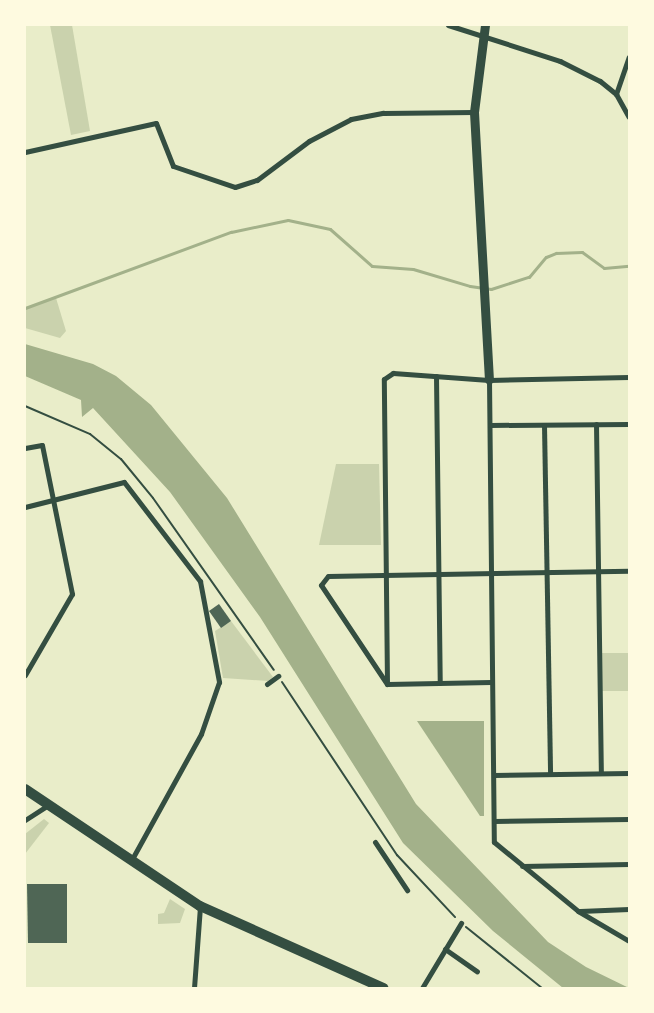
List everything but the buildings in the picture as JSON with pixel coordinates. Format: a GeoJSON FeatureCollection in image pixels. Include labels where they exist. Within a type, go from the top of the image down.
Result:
{"type":"FeatureCollection","features":[{"type":"Feature","properties":{"kind":"main road"},"geometry":{"type":"LineString","coordinates":[[25,789],[200,906],[383,988]]}},
{"type":"Feature","properties":{"kind":"street"},"geometry":{"type":"LineString","coordinates":[[448,25],[560,61],[600,81],[616,94],[629,117]]}},
{"type":"Feature","properties":{"kind":"street"},"geometry":{"type":"LineString","coordinates":[[485,25],[474,112],[489,380],[494,842],[578,911],[629,941]]}},
{"type":"Feature","properties":{"kind":"street"},"geometry":{"type":"LineString","coordinates":[[616,94],[629,57]]}},
{"type":"Feature","properties":{"kind":"street"},"geometry":{"type":"LineString","coordinates":[[25,152],[156,123],[173,166],[235,187],[257,180],[309,141],[351,119],[383,113],[474,112]]}},
{"type":"Feature","properties":{"kind":"street"},"geometry":{"type":"LineString","coordinates":[[387,684],[384,379],[393,373],[489,380],[629,377]]}},
{"type":"Feature","properties":{"kind":"street"},"geometry":{"type":"LineString","coordinates":[[436,376],[440,683]]}},
{"type":"Feature","properties":{"kind":"street"},"geometry":{"type":"LineString","coordinates":[[596,424],[601,773]]}},
{"type":"Feature","properties":{"kind":"street"},"geometry":{"type":"LineString","coordinates":[[490,425],[629,424]]}},
{"type":"Feature","properties":{"kind":"street"},"geometry":{"type":"LineString","coordinates":[[544,425],[550,774]]}},
{"type":"Feature","properties":{"kind":"street"},"geometry":{"type":"LineString","coordinates":[[25,448],[42,445],[72,594],[25,676]]}},
{"type":"Feature","properties":{"kind":"street"},"geometry":{"type":"LineString","coordinates":[[25,507],[124,482],[200,580],[219,682],[201,734],[132,859]]}},
{"type":"Feature","properties":{"kind":"street"},"geometry":{"type":"LineString","coordinates":[[387,684],[320,585],[328,576],[629,571]]}},
{"type":"Feature","properties":{"kind":"street"},"geometry":{"type":"LineString","coordinates":[[267,684],[278,676]]}},
{"type":"Feature","properties":{"kind":"street"},"geometry":{"type":"LineString","coordinates":[[387,684],[491,682]]}},
{"type":"Feature","properties":{"kind":"street"},"geometry":{"type":"LineString","coordinates":[[494,775],[629,773]]}},
{"type":"Feature","properties":{"kind":"street"},"geometry":{"type":"LineString","coordinates":[[25,820],[50,804]]}},
{"type":"Feature","properties":{"kind":"street"},"geometry":{"type":"LineString","coordinates":[[494,821],[629,819]]}},
{"type":"Feature","properties":{"kind":"street"},"geometry":{"type":"LineString","coordinates":[[375,842],[407,890]]}},
{"type":"Feature","properties":{"kind":"street"},"geometry":{"type":"LineString","coordinates":[[522,866],[629,864]]}},
{"type":"Feature","properties":{"kind":"street"},"geometry":{"type":"LineString","coordinates":[[194,988],[200,906]]}},
{"type":"Feature","properties":{"kind":"street"},"geometry":{"type":"LineString","coordinates":[[578,911],[629,909]]}},
{"type":"Feature","properties":{"kind":"street"},"geometry":{"type":"LineString","coordinates":[[422,988],[461,922]]}},
{"type":"Feature","properties":{"kind":"street"},"geometry":{"type":"LineString","coordinates":[[445,948],[477,971]]}},
{"type":"Feature","properties":{"kind":"path"},"geometry":{"type":"LineString","coordinates":[[25,406],[90,434],[121,459],[154,498],[278,676],[397,855],[461,922],[542,988]]}},
{"type":"Feature","properties":{"kind":"shaded area"},"geometry":{"type":"Polygon","coordinates":[[[50,25],[72,25],[90,131],[71,135],[50,25]]]}},
{"type":"Feature","properties":{"kind":"shaded area"},"geometry":{"type":"Polygon","coordinates":[[[56,298],[66,331],[60,338],[25,328],[25,309],[56,298]]]}},
{"type":"Feature","properties":{"kind":"shaded area"},"geometry":{"type":"Polygon","coordinates":[[[25,344],[93,364],[116,376],[151,405],[227,498],[416,804],[548,942],[586,967],[629,988],[563,988],[493,931],[403,843],[260,617],[170,492],[93,408],[82,417],[81,400],[25,376],[25,344]]]}},
{"type":"Feature","properties":{"kind":"shaded area"},"geometry":{"type":"Polygon","coordinates":[[[336,464],[379,464],[381,545],[319,545],[336,464]]]}},
{"type":"Feature","properties":{"kind":"shaded area"},"geometry":{"type":"Polygon","coordinates":[[[231,621],[273,677],[268,681],[223,678],[215,631],[231,621]]]}},
{"type":"Feature","properties":{"kind":"shaded area"},"geometry":{"type":"Polygon","coordinates":[[[602,653],[629,653],[629,691],[602,691],[602,653]]]}},
{"type":"Feature","properties":{"kind":"shaded area"},"geometry":{"type":"Polygon","coordinates":[[[417,721],[484,721],[484,816],[480,816],[417,721]]]}},
{"type":"Feature","properties":{"kind":"shaded area"},"geometry":{"type":"Polygon","coordinates":[[[44,819],[49,823],[25,854],[25,834],[44,819]]]}},
{"type":"Feature","properties":{"kind":"shaded area"},"geometry":{"type":"Polygon","coordinates":[[[170,899],[185,909],[180,923],[158,924],[158,914],[164,913],[170,899]]]}},
{"type":"Feature","properties":{"kind":"waterway"},"geometry":{"type":"LineString","coordinates":[[25,308],[231,232],[288,220],[330,229],[372,266],[413,269],[470,286],[491,289],[529,277],[546,257],[556,253],[582,252],[604,268],[629,266]]}}]}
